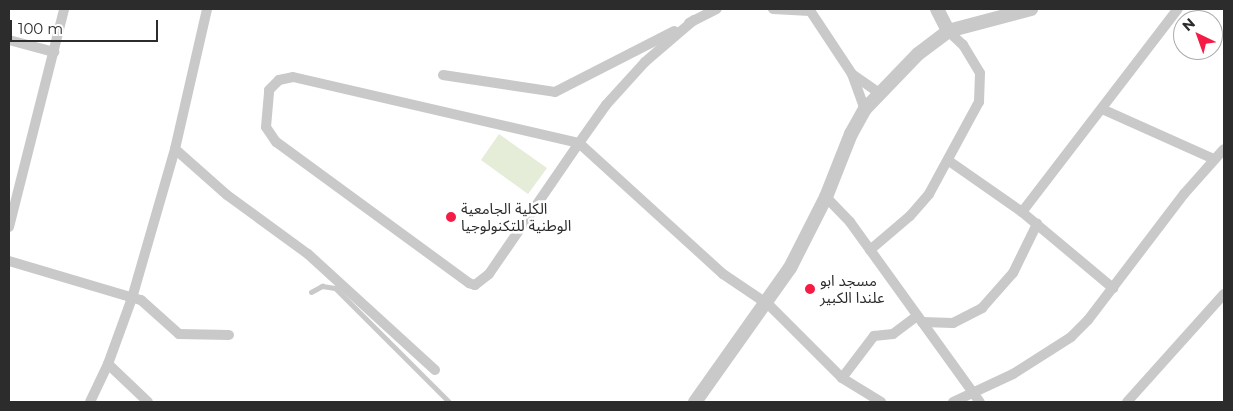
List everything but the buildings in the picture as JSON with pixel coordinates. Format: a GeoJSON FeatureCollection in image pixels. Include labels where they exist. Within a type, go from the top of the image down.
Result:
{"type":"FeatureCollection","features":[{"type":"Feature","properties":{"kind":"street"},"geometry":{"type":"LineString","coordinates":[[9,227],[11,212],[64,9]]}},
{"type":"Feature","properties":{"kind":"street"},"geometry":{"type":"LineString","coordinates":[[90,402],[108,364],[132,298],[175,149],[207,9]]}},
{"type":"Feature","properties":{"kind":"street"},"geometry":{"type":"LineString","coordinates":[[443,75],[555,92],[717,9]]}},
{"type":"Feature","properties":{"kind":"street"},"geometry":{"type":"LineString","coordinates":[[772,9],[810,10],[852,74],[865,109]]}},
{"type":"Feature","properties":{"kind":"street"},"geometry":{"type":"LineString","coordinates":[[870,250],[910,216],[949,161],[979,102],[980,73],[972,57],[948,31],[937,9]]}},
{"type":"Feature","properties":{"kind":"street"},"geometry":{"type":"LineString","coordinates":[[703,402],[778,285],[826,197],[851,134],[865,109],[930,43],[948,31],[1031,9]]}},
{"type":"Feature","properties":{"kind":"street"},"geometry":{"type":"LineString","coordinates":[[1022,212],[1178,9]]}},
{"type":"Feature","properties":{"kind":"street"},"geometry":{"type":"LineString","coordinates":[[694,20],[662,45],[625,83],[580,143],[489,274],[476,284],[468,283],[276,142],[266,128],[269,90],[279,80],[293,77],[580,143],[723,274],[766,303],[842,378],[880,402]]}},
{"type":"Feature","properties":{"kind":"street"},"geometry":{"type":"LineString","coordinates":[[9,40],[54,52]]}},
{"type":"Feature","properties":{"kind":"street"},"geometry":{"type":"LineString","coordinates":[[852,74],[879,93]]}},
{"type":"Feature","properties":{"kind":"street"},"geometry":{"type":"LineString","coordinates":[[1102,109],[1214,159]]}},
{"type":"Feature","properties":{"kind":"street"},"geometry":{"type":"LineString","coordinates":[[175,149],[227,195],[308,254],[435,370]]}},
{"type":"Feature","properties":{"kind":"street"},"geometry":{"type":"LineString","coordinates":[[953,402],[978,397],[1071,337],[1113,288],[1214,159],[1224,149]]}},
{"type":"Feature","properties":{"kind":"street"},"geometry":{"type":"LineString","coordinates":[[949,161],[1022,212],[1113,288]]}},
{"type":"Feature","properties":{"kind":"street"},"geometry":{"type":"LineString","coordinates":[[826,197],[842,212],[978,397]]}},
{"type":"Feature","properties":{"kind":"street"},"geometry":{"type":"LineString","coordinates":[[842,378],[874,336],[893,334],[920,319],[953,323],[982,308],[1013,273],[1037,224]]}},
{"type":"Feature","properties":{"kind":"street"},"geometry":{"type":"LineString","coordinates":[[9,260],[141,300],[179,334],[228,335]]}},
{"type":"Feature","properties":{"kind":"street"},"geometry":{"type":"LineString","coordinates":[[1127,402],[1224,294]]}},
{"type":"Feature","properties":{"kind":"street"},"geometry":{"type":"LineString","coordinates":[[695,402],[766,303]]}},
{"type":"Feature","properties":{"kind":"street"},"geometry":{"type":"LineString","coordinates":[[108,364],[148,402]]}},
{"type":"Feature","properties":{"kind":"lane"},"geometry":{"type":"LineString","coordinates":[[311,292],[322,286],[336,288],[449,402]]}},
{"type":"Feature","properties":{"kind":"green space"},"geometry":{"type":"Polygon","coordinates":[[[499,134],[547,168],[528,194],[481,160],[499,134]]]}},
{"type":"Feature","properties":{"kind":"place","name":"الكلية الجامعية الوطنية للتكنولوجيا"},"geometry":{"type":"Point","coordinates":[451,217]}},
{"type":"Feature","properties":{"kind":"place","name":"مسجد ابو علندا الكبير"},"geometry":{"type":"Point","coordinates":[810,289]}}]}
